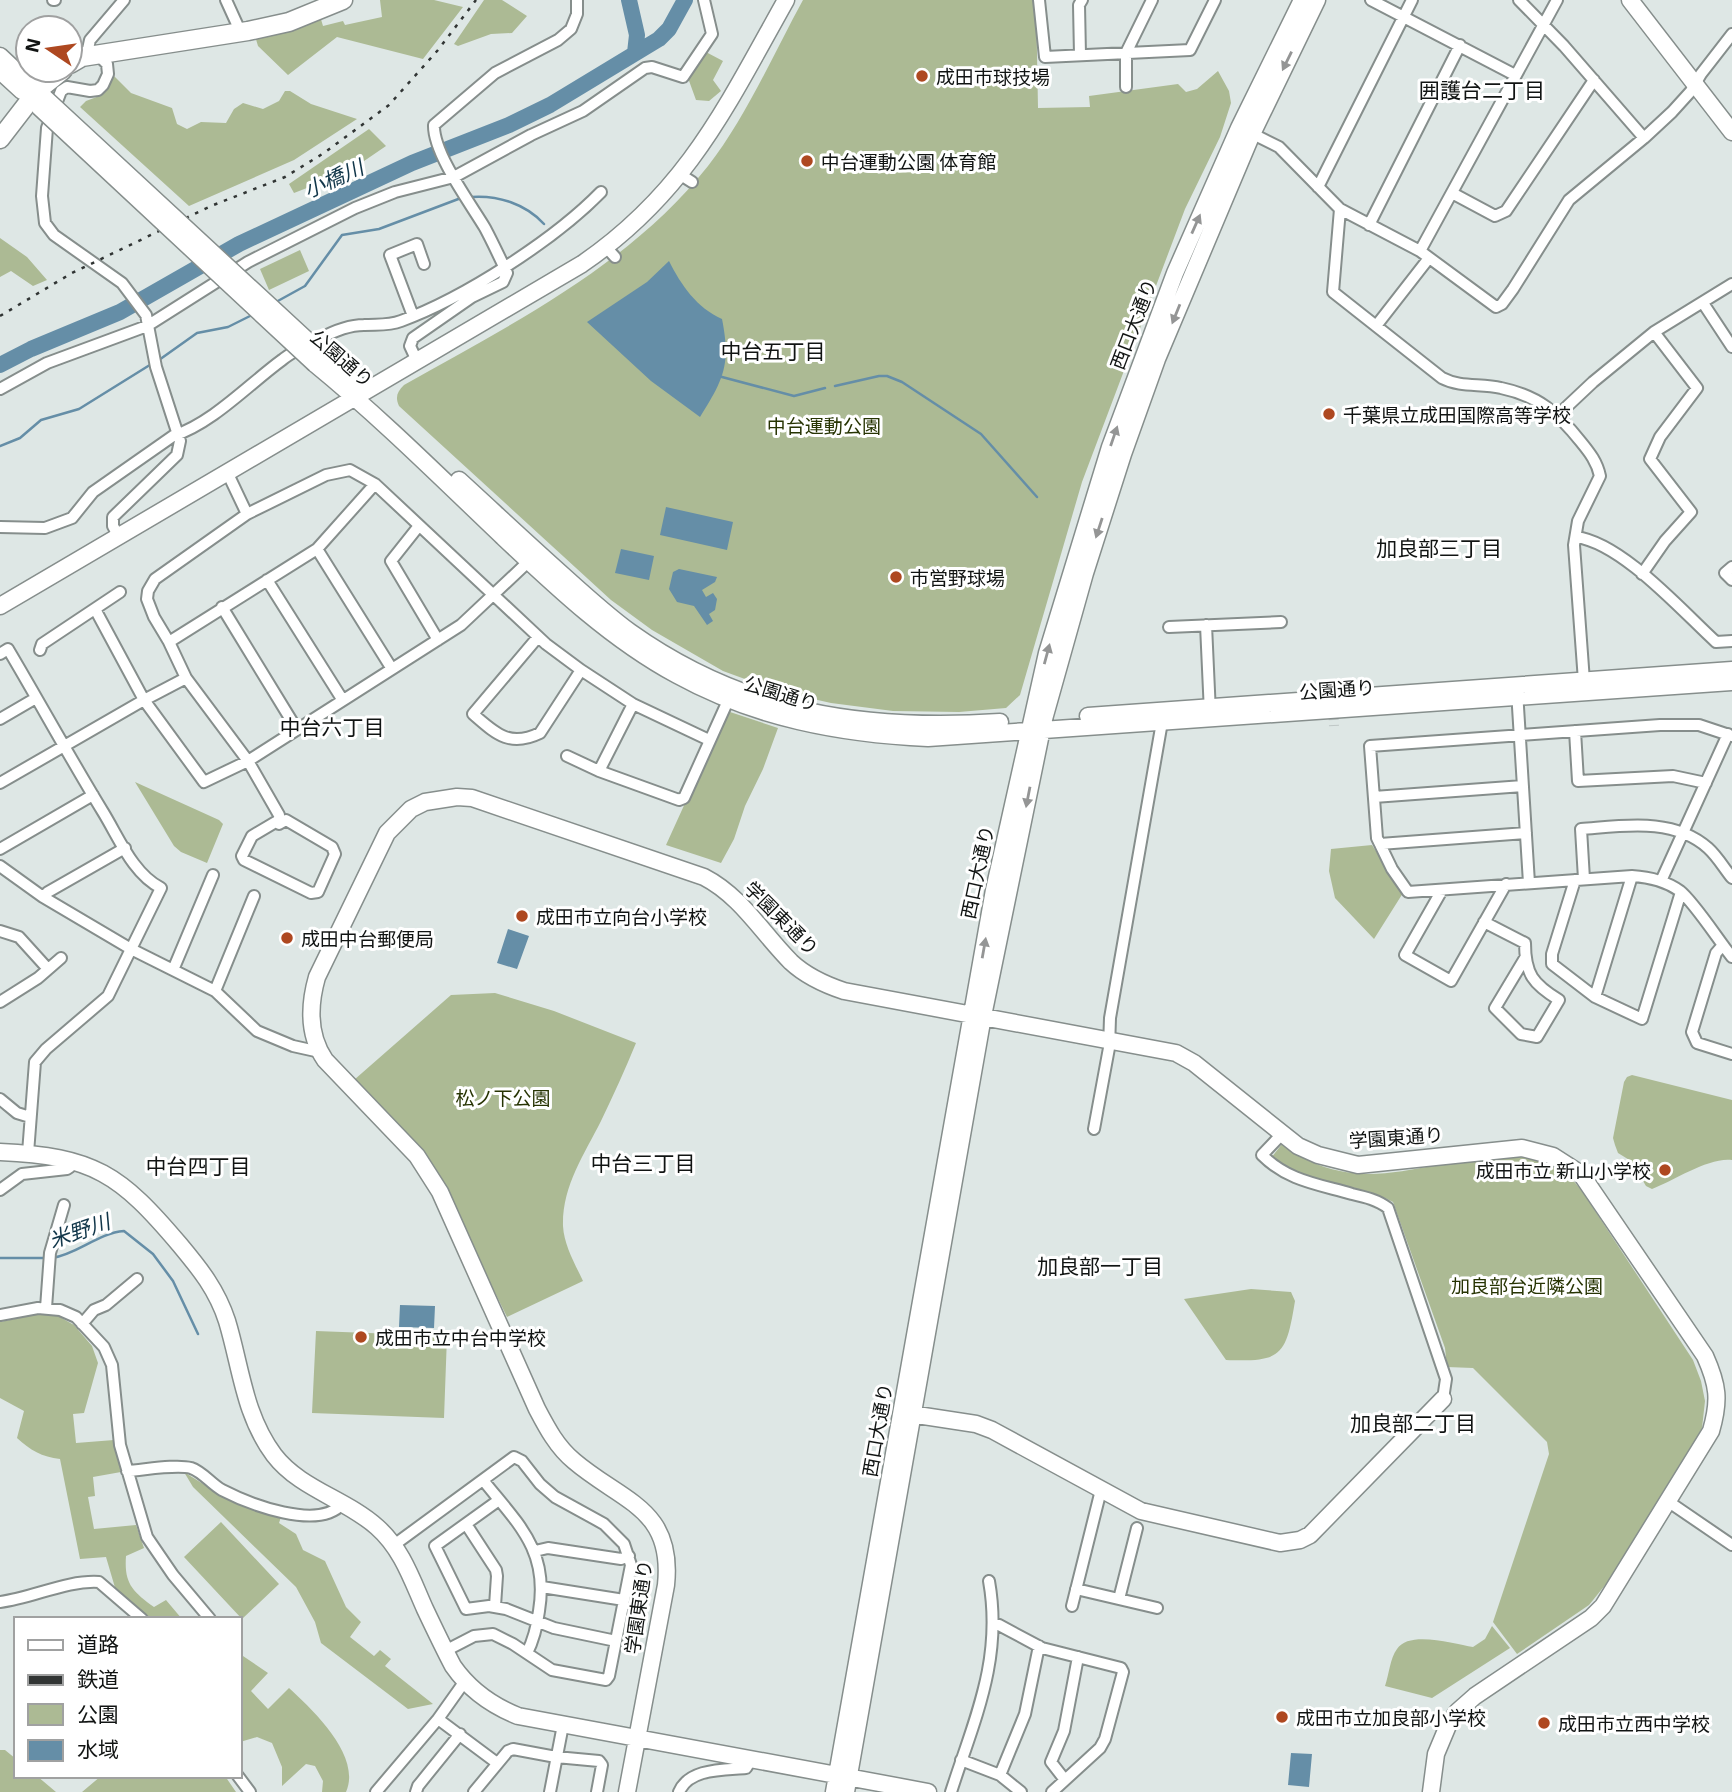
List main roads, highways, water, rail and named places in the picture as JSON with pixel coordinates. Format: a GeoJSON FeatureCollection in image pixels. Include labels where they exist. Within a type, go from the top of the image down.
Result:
{"type":"FeatureCollection","features":[{"type":"Feature","properties":{"kind":"main road"},"geometry":{"type":"LineString","coordinates":[[84,59],[241,33],[289,22],[343,0]]}},
{"type":"Feature","properties":{"kind":"main road"},"geometry":{"type":"LineString","coordinates":[[0,139],[50,84]]}},
{"type":"Feature","properties":{"kind":"water"},"geometry":{"type":"Polygon","coordinates":[[[669,261],[691,295],[705,309],[722,319],[726,348],[723,371],[715,392],[700,417],[651,381],[587,322],[647,282],[669,261]]]}},
{"type":"Feature","properties":{"kind":"water"},"geometry":{"type":"Polygon","coordinates":[[[666,507],[733,522],[727,550],[660,535],[666,507]]]}},
{"type":"Feature","properties":{"kind":"water"},"geometry":{"type":"Polygon","coordinates":[[[621,549],[654,556],[649,580],[615,573],[621,549]]]}},
{"type":"Feature","properties":{"kind":"water"},"geometry":{"type":"Polygon","coordinates":[[[679,569],[717,577],[715,582],[702,590],[706,597],[713,593],[717,599],[715,610],[709,614],[713,621],[707,625],[694,606],[677,602],[669,589],[673,572],[679,569]]]}},
{"type":"Feature","properties":{"kind":"water"},"geometry":{"type":"Polygon","coordinates":[[[508,929],[529,936],[517,969],[497,963],[508,929]]]}},
{"type":"Feature","properties":{"kind":"water"},"geometry":{"type":"Polygon","coordinates":[[[400,1305],[435,1306],[434,1328],[399,1327],[400,1305]]]}},
{"type":"Feature","properties":{"kind":"water"},"geometry":{"type":"Polygon","coordinates":[[[1291,1753],[1312,1754],[1309,1787],[1288,1785],[1291,1753]]]}},
{"type":"Feature","properties":{"kind":"waterway","name":"小橋川"},"geometry":{"type":"LineString","coordinates":[[629,0],[637,35],[635,53]]}},
{"type":"Feature","properties":{"kind":"waterway","name":"小橋川"},"geometry":{"type":"LineString","coordinates":[[0,365],[31,349],[120,312],[239,244],[412,163],[509,125],[550,105],[659,39],[669,29],[685,0]]}},
{"type":"Feature","properties":{"kind":"waterway"},"geometry":{"type":"LineString","coordinates":[[471,197],[511,202],[529,211],[544,224]]}},
{"type":"Feature","properties":{"kind":"waterway"},"geometry":{"type":"LineString","coordinates":[[276,302],[305,286],[342,235],[379,229],[461,198]]}},
{"type":"Feature","properties":{"kind":"waterway"},"geometry":{"type":"LineString","coordinates":[[159,360],[197,333],[228,327],[252,315]]}},
{"type":"Feature","properties":{"kind":"waterway"},"geometry":{"type":"LineString","coordinates":[[0,446],[20,438],[41,420],[79,409],[153,363]]}},
{"type":"Feature","properties":{"kind":"waterway"},"geometry":{"type":"LineString","coordinates":[[835,386],[879,376],[902,382],[981,434],[1037,497]]}},
{"type":"Feature","properties":{"kind":"waterway"},"geometry":{"type":"LineString","coordinates":[[722,377],[794,396],[825,388]]}},
{"type":"Feature","properties":{"kind":"waterway","name":"米野川"},"geometry":{"type":"LineString","coordinates":[[52,1258],[124,1231],[153,1254],[173,1281],[198,1334]]}},
{"type":"Feature","properties":{"kind":"waterway","name":"米野川"},"geometry":{"type":"LineString","coordinates":[[0,1258],[46,1258]]}},
{"type":"Feature","properties":{"kind":"tunnel"},"geometry":{"type":"LineString","coordinates":[[1332,680],[1334,726]]}},
{"type":"Feature","properties":{"kind":"railway"},"geometry":{"type":"LineString","coordinates":[[0,316],[72,273],[211,206],[285,177],[324,153],[389,105],[438,50],[476,0]]}},
{"type":"Feature","properties":{"kind":"place","name":"成田市球技場"},"geometry":{"type":"Point","coordinates":[922,76]}},
{"type":"Feature","properties":{"kind":"place","name":"中台運動公園 体育館"},"geometry":{"type":"Point","coordinates":[807,161]}},
{"type":"Feature","properties":{"kind":"place","name":"千葉県立成田国際高等学校"},"geometry":{"type":"Point","coordinates":[1329,414]}},
{"type":"Feature","properties":{"kind":"place","name":"市営野球場"},"geometry":{"type":"Point","coordinates":[896,577]}},
{"type":"Feature","properties":{"kind":"place","name":"成田市立向台小学校"},"geometry":{"type":"Point","coordinates":[522,916]}},
{"type":"Feature","properties":{"kind":"place","name":"成田中台郵便局"},"geometry":{"type":"Point","coordinates":[287,938]}},
{"type":"Feature","properties":{"kind":"place","name":"成田市立 新山小学校"},"geometry":{"type":"Point","coordinates":[1665,1170]}},
{"type":"Feature","properties":{"kind":"place","name":"成田市立中台中学校"},"geometry":{"type":"Point","coordinates":[361,1337]}},
{"type":"Feature","properties":{"kind":"place","name":"成田市立加良部小学校"},"geometry":{"type":"Point","coordinates":[1282,1717]}},
{"type":"Feature","properties":{"kind":"place","name":"成田市立西中学校"},"geometry":{"type":"Point","coordinates":[1544,1723]}},
{"type":"Feature","properties":{"kind":"district","name":"囲護台二丁目"},"geometry":{"type":"Point","coordinates":[1482,89]}},
{"type":"Feature","properties":{"kind":"district","name":"中台五丁目"},"geometry":{"type":"Point","coordinates":[773,350]}},
{"type":"Feature","properties":{"kind":"district","name":"加良部三丁目"},"geometry":{"type":"Point","coordinates":[1439,547]}},
{"type":"Feature","properties":{"kind":"district","name":"中台六丁目"},"geometry":{"type":"Point","coordinates":[332,726]}},
{"type":"Feature","properties":{"kind":"district","name":"中台三丁目"},"geometry":{"type":"Point","coordinates":[643,1162]}},
{"type":"Feature","properties":{"kind":"district","name":"中台四丁目"},"geometry":{"type":"Point","coordinates":[198,1165]}},
{"type":"Feature","properties":{"kind":"district","name":"加良部一丁目"},"geometry":{"type":"Point","coordinates":[1100,1265]}},
{"type":"Feature","properties":{"kind":"district","name":"加良部二丁目"},"geometry":{"type":"Point","coordinates":[1413,1422]}},
{"type":"Feature","properties":{"kind":"park label","name":"中台運動公園"},"geometry":{"type":"Point","coordinates":[824,425]}},
{"type":"Feature","properties":{"kind":"park label","name":"松ノ下公園"},"geometry":{"type":"Point","coordinates":[503,1097]}},
{"type":"Feature","properties":{"kind":"park label","name":"加良部台近隣公園"},"geometry":{"type":"Point","coordinates":[1527,1285]}}]}
